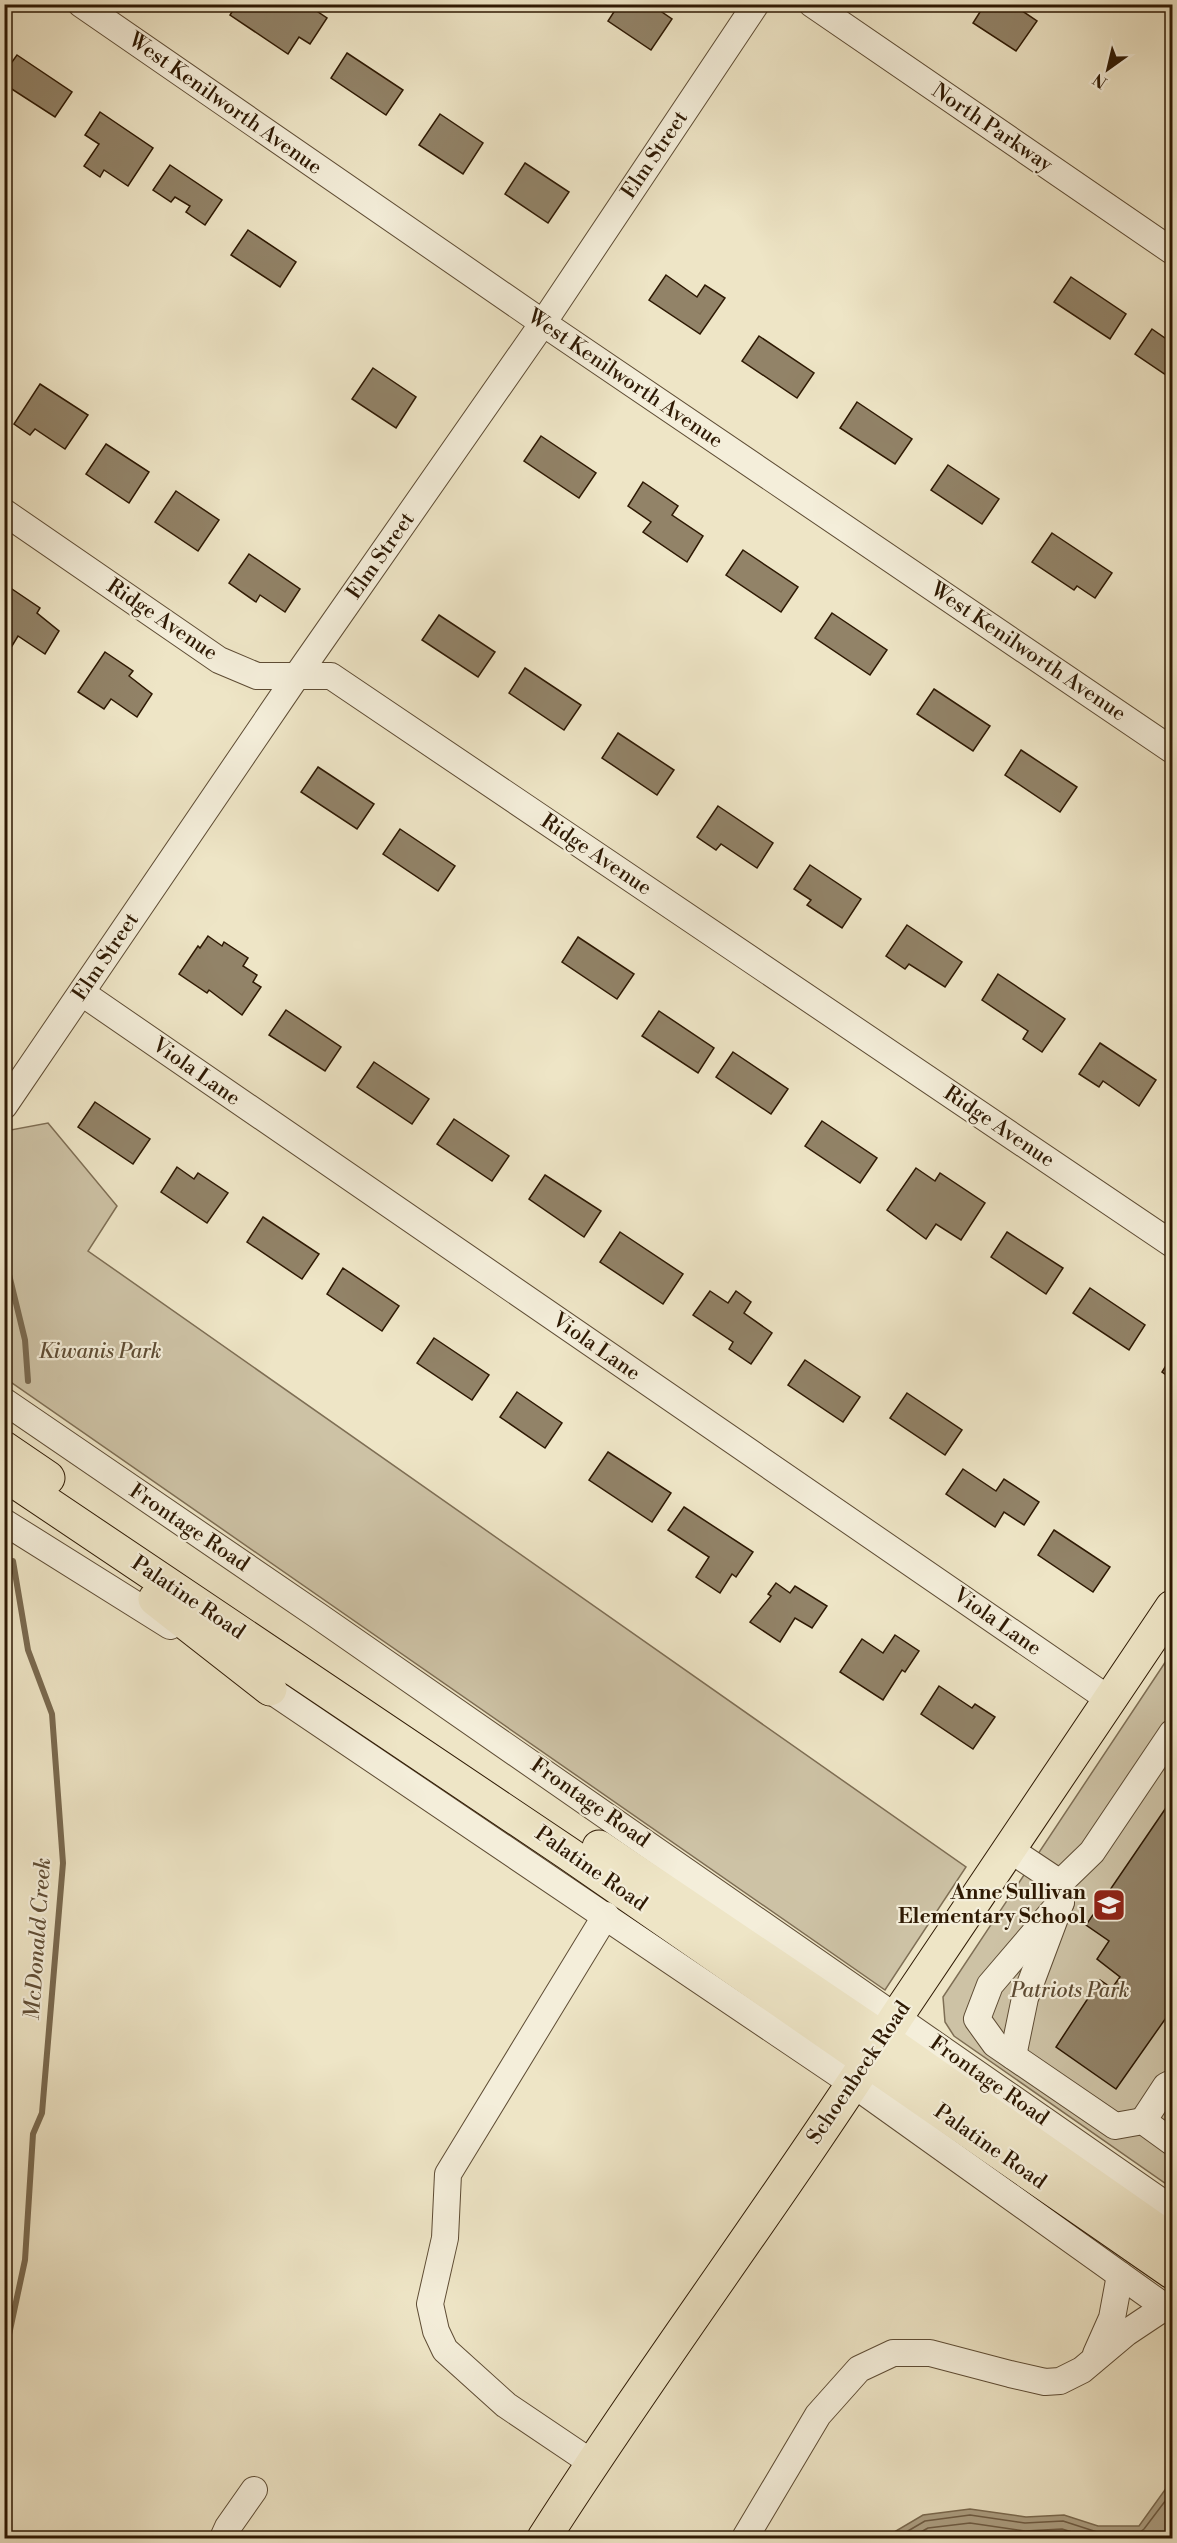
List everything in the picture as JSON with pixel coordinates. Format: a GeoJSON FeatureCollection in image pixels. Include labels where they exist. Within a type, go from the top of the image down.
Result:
{"type":"FeatureCollection","features":[{"type":"Feature","properties":{"kind":"main road","name":"Palatine Road"},"geometry":{"type":"LineString","coordinates":[[8,1462],[875,2050],[1173,2241]]}},
{"type":"Feature","properties":{"kind":"main road"},"geometry":{"type":"LineString","coordinates":[[8,1462],[270,1689]]}},
{"type":"Feature","properties":{"kind":"main road","name":"Schoenbeck Road"},"geometry":{"type":"LineString","coordinates":[[544,2538],[592,2463],[875,2050],[1173,1607]]}},
{"type":"Feature","properties":{"kind":"main road","name":"Palatine Road"},"geometry":{"type":"LineString","coordinates":[[875,2050],[1173,2272]]}},
{"type":"Feature","properties":{"kind":"street","name":"West Kenilworth Avenue"},"geometry":{"type":"LineString","coordinates":[[81,4],[543,323],[1173,750]]}},
{"type":"Feature","properties":{"kind":"street","name":"Elm Street"},"geometry":{"type":"LineString","coordinates":[[4,1107],[296,677],[543,323],[756,4]]}},
{"type":"Feature","properties":{"kind":"street","name":"North Parkway"},"geometry":{"type":"LineString","coordinates":[[812,4],[1173,251]]}},
{"type":"Feature","properties":{"kind":"street","name":"Ridge Avenue"},"geometry":{"type":"LineString","coordinates":[[4,512],[219,660],[257,676],[331,676],[1173,1244]]}},
{"type":"Feature","properties":{"kind":"street","name":"Viola Lane"},"geometry":{"type":"LineString","coordinates":[[82,993],[1110,1700]]}},
{"type":"Feature","properties":{"kind":"street","name":"Frontage Road"},"geometry":{"type":"LineString","coordinates":[[4,1401],[875,2050],[1120,2275],[1169,2309]]}},
{"type":"Feature","properties":{"kind":"street","name":"Frontage Road"},"geometry":{"type":"LineString","coordinates":[[4,1522],[270,1689],[606,1915],[875,2050],[1173,2209]]}},
{"type":"Feature","properties":{"kind":"street"},"geometry":{"type":"LineString","coordinates":[[1173,1733],[1092,1852],[990,1985],[977,2019],[995,2044],[1115,2126],[1143,2121],[1173,2142]]}},
{"type":"Feature","properties":{"kind":"street"},"geometry":{"type":"LineString","coordinates":[[1009,1849],[1060,1893]]}},
{"type":"Feature","properties":{"kind":"street"},"geometry":{"type":"LineString","coordinates":[[1013,2056],[1025,1998],[1060,1893]]}},
{"type":"Feature","properties":{"kind":"street"},"geometry":{"type":"LineString","coordinates":[[592,2463],[506,2405],[446,2350],[436,2331],[430,2304],[444,2238],[448,2174],[606,1915]]}},
{"type":"Feature","properties":{"kind":"street"},"geometry":{"type":"LineString","coordinates":[[1143,2121],[1166,2086],[1173,2084]]}},
{"type":"Feature","properties":{"kind":"street"},"geometry":{"type":"LineString","coordinates":[[1094,2360],[1112,2318],[1120,2275]]}},
{"type":"Feature","properties":{"kind":"street"},"geometry":{"type":"LineString","coordinates":[[745,2538],[818,2415],[860,2369],[893,2353],[930,2353],[1045,2382],[1060,2381],[1072,2377],[1126,2333],[1169,2309]]}},
{"type":"Feature","properties":{"kind":"street"},"geometry":{"type":"LineString","coordinates":[[223,2538],[254,2490]]}},
{"type":"Feature","properties":{"kind":"green space","name":"Kiwanis Park"},"geometry":{"type":"Polygon","coordinates":[[[48,1123],[117,1206],[88,1251],[966,1867],[885,1990],[5,1378],[5,1131],[48,1123]]]}},
{"type":"Feature","properties":{"kind":"green space","name":"Patriots Park"},"geometry":{"type":"Polygon","coordinates":[[[1172,1652],[1172,2188],[954,2036],[945,2022],[943,1997],[1172,1652]]]}},
{"type":"Feature","properties":{"kind":"water"},"geometry":{"type":"Polygon","coordinates":[[[1172,2480],[1172,2538],[884,2538],[923,2515],[970,2509],[1026,2517],[1064,2515],[1098,2526],[1139,2526],[1172,2480]]]}},
{"type":"Feature","properties":{"kind":"building"},"geometry":{"type":"Polygon","coordinates":[[[237,4],[306,4],[327,18],[310,44],[299,37],[288,54],[230,15],[237,4]]]}},
{"type":"Feature","properties":{"kind":"building"},"geometry":{"type":"Polygon","coordinates":[[[619,4],[650,4],[672,19],[651,50],[608,21],[619,4]]]}},
{"type":"Feature","properties":{"kind":"building"},"geometry":{"type":"Polygon","coordinates":[[[985,4],[1012,4],[1037,21],[1016,51],[973,23],[985,4]]]}},
{"type":"Feature","properties":{"kind":"building"},"geometry":{"type":"Polygon","coordinates":[[[347,53],[403,90],[386,115],[331,78],[347,53]]]}},
{"type":"Feature","properties":{"kind":"building"},"geometry":{"type":"Polygon","coordinates":[[[17,55],[72,92],[55,117],[4,84],[4,73],[17,55]]]}},
{"type":"Feature","properties":{"kind":"building"},"geometry":{"type":"Polygon","coordinates":[[[100,112],[153,148],[128,186],[104,170],[100,177],[84,166],[99,144],[85,135],[100,112]]]}},
{"type":"Feature","properties":{"kind":"building"},"geometry":{"type":"Polygon","coordinates":[[[440,114],[483,143],[463,174],[419,145],[440,114]]]}},
{"type":"Feature","properties":{"kind":"building"},"geometry":{"type":"Polygon","coordinates":[[[525,163],[569,192],[548,223],[505,194],[525,163]]]}},
{"type":"Feature","properties":{"kind":"building"},"geometry":{"type":"Polygon","coordinates":[[[170,165],[222,200],[205,225],[186,212],[190,206],[175,197],[171,202],[153,190],[170,165]]]}},
{"type":"Feature","properties":{"kind":"building"},"geometry":{"type":"Polygon","coordinates":[[[248,230],[296,262],[280,287],[231,255],[248,230]]]}},
{"type":"Feature","properties":{"kind":"building"},"geometry":{"type":"Polygon","coordinates":[[[666,275],[697,297],[705,285],[725,298],[700,334],[649,300],[666,275]]]}},
{"type":"Feature","properties":{"kind":"building"},"geometry":{"type":"Polygon","coordinates":[[[1071,277],[1126,314],[1110,339],[1054,302],[1071,277]]]}},
{"type":"Feature","properties":{"kind":"building"},"geometry":{"type":"Polygon","coordinates":[[[1152,329],[1172,343],[1172,379],[1135,354],[1152,329]]]}},
{"type":"Feature","properties":{"kind":"building"},"geometry":{"type":"Polygon","coordinates":[[[759,336],[814,373],[797,398],[742,361],[759,336]]]}},
{"type":"Feature","properties":{"kind":"building"},"geometry":{"type":"Polygon","coordinates":[[[373,368],[416,397],[396,428],[352,399],[373,368]]]}},
{"type":"Feature","properties":{"kind":"building"},"geometry":{"type":"Polygon","coordinates":[[[40,384],[88,415],[65,449],[35,429],[30,435],[14,424],[40,384]]]}},
{"type":"Feature","properties":{"kind":"building"},"geometry":{"type":"Polygon","coordinates":[[[857,402],[912,439],[895,464],[840,428],[857,402]]]}},
{"type":"Feature","properties":{"kind":"building"},"geometry":{"type":"Polygon","coordinates":[[[541,436],[596,473],[579,498],[524,461],[541,436]]]}},
{"type":"Feature","properties":{"kind":"building"},"geometry":{"type":"Polygon","coordinates":[[[106,444],[149,472],[129,503],[86,474],[106,444]]]}},
{"type":"Feature","properties":{"kind":"building"},"geometry":{"type":"Polygon","coordinates":[[[948,465],[999,499],[982,524],[931,490],[948,465]]]}},
{"type":"Feature","properties":{"kind":"building"},"geometry":{"type":"Polygon","coordinates":[[[643,482],[678,506],[672,515],[703,536],[687,562],[643,532],[651,522],[628,506],[643,482]]]}},
{"type":"Feature","properties":{"kind":"building"},"geometry":{"type":"Polygon","coordinates":[[[176,491],[219,520],[198,551],[155,522],[176,491]]]}},
{"type":"Feature","properties":{"kind":"building"},"geometry":{"type":"Polygon","coordinates":[[[1052,533],[1112,573],[1095,598],[1077,586],[1074,590],[1032,562],[1052,533]]]}},
{"type":"Feature","properties":{"kind":"building"},"geometry":{"type":"Polygon","coordinates":[[[743,550],[798,587],[781,612],[726,575],[743,550]]]}},
{"type":"Feature","properties":{"kind":"building"},"geometry":{"type":"Polygon","coordinates":[[[249,554],[300,589],[285,612],[260,595],[256,602],[229,583],[249,554]]]}},
{"type":"Feature","properties":{"kind":"building"},"geometry":{"type":"Polygon","coordinates":[[[12,589],[40,608],[37,613],[59,631],[45,654],[18,636],[12,646],[4,641],[4,601],[12,589]]]}},
{"type":"Feature","properties":{"kind":"building"},"geometry":{"type":"Polygon","coordinates":[[[832,613],[887,650],[870,675],[815,638],[832,613]]]}},
{"type":"Feature","properties":{"kind":"building"},"geometry":{"type":"Polygon","coordinates":[[[439,615],[495,652],[478,677],[422,640],[439,615]]]}},
{"type":"Feature","properties":{"kind":"building"},"geometry":{"type":"Polygon","coordinates":[[[105,652],[133,671],[129,676],[152,694],[137,717],[111,699],[104,709],[78,692],[105,652]]]}},
{"type":"Feature","properties":{"kind":"building"},"geometry":{"type":"Polygon","coordinates":[[[525,668],[581,705],[564,730],[509,693],[525,668]]]}},
{"type":"Feature","properties":{"kind":"building"},"geometry":{"type":"Polygon","coordinates":[[[934,689],[990,726],[973,751],[917,714],[934,689]]]}},
{"type":"Feature","properties":{"kind":"building"},"geometry":{"type":"Polygon","coordinates":[[[618,733],[674,770],[657,795],[602,758],[618,733]]]}},
{"type":"Feature","properties":{"kind":"building"},"geometry":{"type":"Polygon","coordinates":[[[1021,750],[1077,787],[1060,812],[1005,775],[1021,750]]]}},
{"type":"Feature","properties":{"kind":"building"},"geometry":{"type":"Polygon","coordinates":[[[318,767],[374,804],[357,829],[301,792],[318,767]]]}},
{"type":"Feature","properties":{"kind":"building"},"geometry":{"type":"Polygon","coordinates":[[[718,806],[773,843],[757,868],[721,844],[716,850],[697,837],[718,806]]]}},
{"type":"Feature","properties":{"kind":"building"},"geometry":{"type":"Polygon","coordinates":[[[400,829],[455,866],[438,891],[383,854],[400,829]]]}},
{"type":"Feature","properties":{"kind":"building"},"geometry":{"type":"Polygon","coordinates":[[[810,865],[861,899],[842,928],[807,905],[811,900],[794,889],[810,865]]]}},
{"type":"Feature","properties":{"kind":"building"},"geometry":{"type":"Polygon","coordinates":[[[907,925],[962,962],[945,987],[909,964],[905,969],[886,956],[907,925]]]}},
{"type":"Feature","properties":{"kind":"building"},"geometry":{"type":"Polygon","coordinates":[[[208,936],[222,946],[224,942],[248,958],[243,966],[257,975],[253,982],[261,987],[242,1015],[209,990],[207,993],[179,974],[198,946],[200,948],[208,936]]]}},
{"type":"Feature","properties":{"kind":"building"},"geometry":{"type":"Polygon","coordinates":[[[578,937],[634,974],[617,999],[562,962],[578,937]]]}},
{"type":"Feature","properties":{"kind":"building"},"geometry":{"type":"Polygon","coordinates":[[[998,974],[1065,1019],[1042,1052],[1023,1039],[1028,1031],[982,1000],[998,974]]]}},
{"type":"Feature","properties":{"kind":"building"},"geometry":{"type":"Polygon","coordinates":[[[286,1010],[341,1047],[325,1071],[269,1035],[286,1010]]]}},
{"type":"Feature","properties":{"kind":"building"},"geometry":{"type":"Polygon","coordinates":[[[659,1011],[714,1048],[698,1073],[642,1036],[659,1011]]]}},
{"type":"Feature","properties":{"kind":"building"},"geometry":{"type":"Polygon","coordinates":[[[1100,1043],[1156,1080],[1139,1106],[1103,1081],[1099,1087],[1079,1074],[1100,1043]]]}},
{"type":"Feature","properties":{"kind":"building"},"geometry":{"type":"Polygon","coordinates":[[[733,1052],[788,1089],[771,1114],[716,1077],[733,1052]]]}},
{"type":"Feature","properties":{"kind":"building"},"geometry":{"type":"Polygon","coordinates":[[[374,1062],[429,1099],[412,1124],[357,1087],[374,1062]]]}},
{"type":"Feature","properties":{"kind":"building"},"geometry":{"type":"Polygon","coordinates":[[[95,1102],[150,1139],[133,1164],[78,1127],[95,1102]]]}},
{"type":"Feature","properties":{"kind":"building"},"geometry":{"type":"Polygon","coordinates":[[[454,1119],[509,1156],[492,1181],[437,1144],[454,1119]]]}},
{"type":"Feature","properties":{"kind":"building"},"geometry":{"type":"Polygon","coordinates":[[[822,1121],[877,1158],[860,1183],[805,1146],[822,1121]]]}},
{"type":"Feature","properties":{"kind":"building"},"geometry":{"type":"Polygon","coordinates":[[[177,1167],[194,1179],[198,1173],[228,1193],[207,1223],[161,1192],[177,1167]]]}},
{"type":"Feature","properties":{"kind":"building"},"geometry":{"type":"Polygon","coordinates":[[[916,1168],[935,1181],[940,1173],[985,1203],[961,1240],[936,1224],[926,1239],[887,1210],[916,1168]]]}},
{"type":"Feature","properties":{"kind":"building"},"geometry":{"type":"Polygon","coordinates":[[[545,1175],[601,1211],[584,1237],[529,1199],[545,1175]]]}},
{"type":"Feature","properties":{"kind":"building"},"geometry":{"type":"Polygon","coordinates":[[[263,1217],[319,1254],[302,1279],[247,1242],[263,1217]]]}},
{"type":"Feature","properties":{"kind":"building"},"geometry":{"type":"Polygon","coordinates":[[[620,1232],[683,1274],[663,1304],[600,1262],[620,1232]]]}},
{"type":"Feature","properties":{"kind":"building"},"geometry":{"type":"Polygon","coordinates":[[[1007,1232],[1063,1268],[1046,1294],[991,1257],[1007,1232]]]}},
{"type":"Feature","properties":{"kind":"building"},"geometry":{"type":"Polygon","coordinates":[[[343,1268],[399,1306],[382,1331],[327,1294],[343,1268]]]}},
{"type":"Feature","properties":{"kind":"building"},"geometry":{"type":"Polygon","coordinates":[[[1090,1288],[1145,1325],[1129,1350],[1073,1313],[1090,1288]]]}},
{"type":"Feature","properties":{"kind":"building"},"geometry":{"type":"Polygon","coordinates":[[[710,1291],[728,1303],[736,1291],[751,1302],[744,1313],[772,1333],[751,1364],[729,1349],[733,1342],[693,1315],[710,1291]]]}},
{"type":"Feature","properties":{"kind":"building"},"geometry":{"type":"Polygon","coordinates":[[[434,1338],[489,1375],[472,1400],[417,1363],[434,1338]]]}},
{"type":"Feature","properties":{"kind":"building"},"geometry":{"type":"Polygon","coordinates":[[[1172,1356],[1172,1379],[1162,1372],[1172,1356]]]}},
{"type":"Feature","properties":{"kind":"building"},"geometry":{"type":"Polygon","coordinates":[[[805,1360],[860,1397],[843,1422],[788,1385],[805,1360]]]}},
{"type":"Feature","properties":{"kind":"building"},"geometry":{"type":"Polygon","coordinates":[[[517,1392],[562,1423],[545,1448],[500,1417],[517,1392]]]}},
{"type":"Feature","properties":{"kind":"building"},"geometry":{"type":"Polygon","coordinates":[[[907,1393],[962,1430],[945,1455],[890,1418],[907,1393]]]}},
{"type":"Feature","properties":{"kind":"building"},"geometry":{"type":"Polygon","coordinates":[[[608,1452],[671,1493],[652,1522],[589,1480],[608,1452]]]}},
{"type":"Feature","properties":{"kind":"building"},"geometry":{"type":"Polygon","coordinates":[[[963,1469],[996,1491],[1004,1479],[1039,1502],[1024,1525],[1004,1512],[995,1527],[946,1494],[963,1469]]]}},
{"type":"Feature","properties":{"kind":"building"},"geometry":{"type":"Polygon","coordinates":[[[684,1507],[753,1552],[736,1577],[732,1574],[720,1593],[696,1577],[709,1557],[668,1530],[684,1507]]]}},
{"type":"Feature","properties":{"kind":"building"},"geometry":{"type":"Polygon","coordinates":[[[1054,1530],[1110,1567],[1093,1592],[1038,1555],[1054,1530]]]}},
{"type":"Feature","properties":{"kind":"building"},"geometry":{"type":"Polygon","coordinates":[[[776,1583],[790,1593],[795,1586],[827,1606],[812,1628],[795,1618],[780,1642],[750,1622],[771,1596],[768,1594],[776,1583]]]}},
{"type":"Feature","properties":{"kind":"building"},"geometry":{"type":"Polygon","coordinates":[[[895,1635],[919,1651],[905,1672],[902,1670],[883,1700],[840,1672],[862,1639],[883,1653],[895,1635]]]}},
{"type":"Feature","properties":{"kind":"building"},"geometry":{"type":"Polygon","coordinates":[[[939,1686],[972,1708],[975,1704],[995,1717],[973,1749],[921,1714],[939,1686]]]}},
{"type":"Feature","properties":{"kind":"building"},"geometry":{"type":"Polygon","coordinates":[[[1172,1799],[1172,2018],[1168,2015],[1116,2089],[1056,2047],[1100,1980],[1112,1988],[1120,1977],[1097,1959],[1109,1941],[1086,1925],[1172,1799]]]}},
{"type":"Feature","properties":{"kind":"waterway","name":"McDonald Creek"},"geometry":{"type":"LineString","coordinates":[[4,1254],[25,1340],[28,1381]]}},
{"type":"Feature","properties":{"kind":"waterway","name":"McDonald Creek"},"geometry":{"type":"LineString","coordinates":[[4,2358],[25,2260],[33,2134],[42,2113],[63,1863],[52,1714],[28,1650],[13,1561]]}},
{"type":"Feature","properties":{"kind":"place","name":"Anne Sullivan Elementary School"},"geometry":{"type":"Point","coordinates":[1109,1905]}}]}
